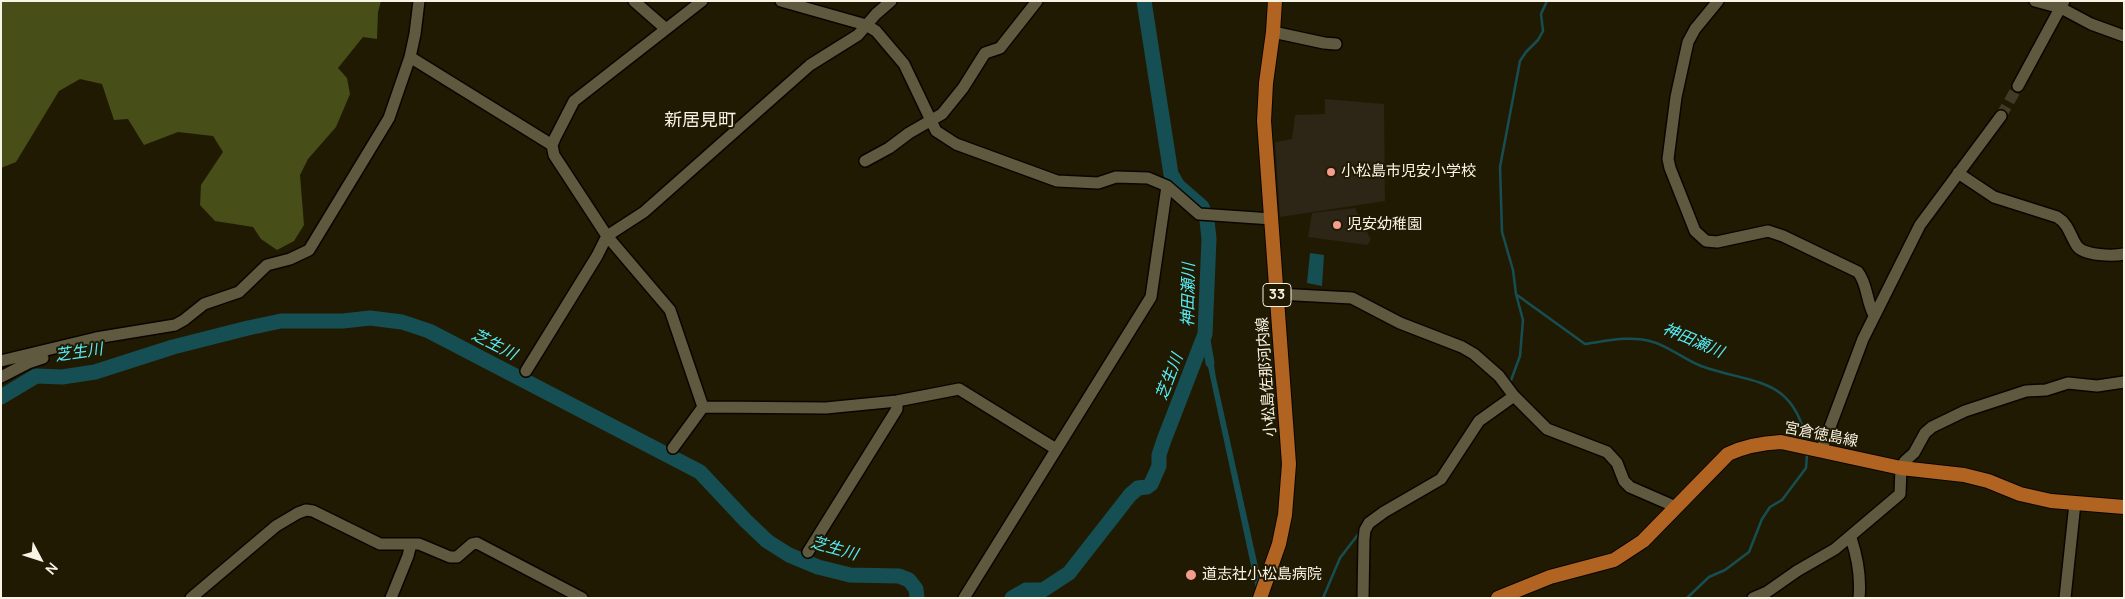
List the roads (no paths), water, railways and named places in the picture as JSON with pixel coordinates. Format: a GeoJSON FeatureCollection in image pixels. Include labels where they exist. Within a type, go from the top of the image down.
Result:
{"type":"FeatureCollection","features":[{"type":"Feature","properties":{"kind":"main road","name":"小松島佐那河内線"},"geometry":{"type":"LineString","coordinates":[[1262,592],[1279,544],[1285,514],[1289,464],[1264,121],[1266,84],[1274,32],[1275,1]]}},
{"type":"Feature","properties":{"kind":"main road","name":"宮倉徳島線"},"geometry":{"type":"LineString","coordinates":[[1498,598],[1550,577],[1614,560],[1643,541],[1715,465],[1728,454],[1741,448],[1764,443],[1781,442],[1901,468],[1964,475],[2035,498],[2124,507]]}},
{"type":"Feature","properties":{"kind":"street"},"geometry":{"type":"LineString","coordinates":[[1,361],[96,338],[175,325],[204,304],[239,292],[267,265],[290,259],[309,250],[362,159],[382,131],[395,102],[410,56],[419,1]]}},
{"type":"Feature","properties":{"kind":"street"},"geometry":{"type":"LineString","coordinates":[[634,1],[666,29]]}},
{"type":"Feature","properties":{"kind":"street"},"geometry":{"type":"LineString","coordinates":[[702,1],[684,17],[574,101],[552,145],[554,155],[606,236],[670,310],[703,407]]}},
{"type":"Feature","properties":{"kind":"street"},"geometry":{"type":"LineString","coordinates":[[781,1],[866,25],[876,31],[904,64],[936,131],[956,144],[1057,181],[1098,183],[1116,177],[1148,178],[1167,186],[1206,215],[1272,219]]}},
{"type":"Feature","properties":{"kind":"street"},"geometry":{"type":"LineString","coordinates":[[526,371],[597,256],[606,236],[644,212],[810,65],[858,35],[891,1]]}},
{"type":"Feature","properties":{"kind":"street"},"geometry":{"type":"LineString","coordinates":[[865,161],[942,114],[959,93],[985,53],[1000,48],[1037,1]]}},
{"type":"Feature","properties":{"kind":"street"},"geometry":{"type":"LineString","coordinates":[[1718,1],[1695,29],[1688,42],[1676,97],[1668,159],[1695,231],[1706,241],[1717,242],[1768,231],[1783,236],[1858,272],[1864,280],[1870,308],[1874,315]]}},
{"type":"Feature","properties":{"kind":"street"},"geometry":{"type":"LineString","coordinates":[[2035,1],[2063,5],[2091,24],[2124,36]]}},
{"type":"Feature","properties":{"kind":"street"},"geometry":{"type":"LineString","coordinates":[[2018,86],[2063,5]]}},
{"type":"Feature","properties":{"kind":"street"},"geometry":{"type":"LineString","coordinates":[[1274,32],[1324,44],[1336,44]]}},
{"type":"Feature","properties":{"kind":"street"},"geometry":{"type":"LineString","coordinates":[[410,56],[552,145]]}},
{"type":"Feature","properties":{"kind":"street"},"geometry":{"type":"LineString","coordinates":[[1822,451],[1874,315],[1920,225],[2001,116]]}},
{"type":"Feature","properties":{"kind":"street"},"geometry":{"type":"LineString","coordinates":[[1958,174],[1994,197],[2057,217],[2063,221],[2082,251],[2116,256],[2124,254]]}},
{"type":"Feature","properties":{"kind":"street"},"geometry":{"type":"LineString","coordinates":[[964,598],[1152,297],[1167,186]]}},
{"type":"Feature","properties":{"kind":"street"},"geometry":{"type":"LineString","coordinates":[[1277,294],[1352,298],[1400,322],[1474,354],[1499,376],[1514,396],[1547,429],[1607,452],[1617,463],[1624,481],[1630,487],[1676,507]]}},
{"type":"Feature","properties":{"kind":"street"},"geometry":{"type":"LineString","coordinates":[[1,377],[28,363],[42,358],[49,358],[49,350]]}},
{"type":"Feature","properties":{"kind":"street"},"geometry":{"type":"LineString","coordinates":[[1753,598],[1767,592],[1851,538],[1900,494],[1901,468],[1905,461],[1914,453],[1925,433],[1932,427],[1964,411],[2026,391],[2046,390],[2068,384],[2097,386],[2124,382]]}},
{"type":"Feature","properties":{"kind":"street"},"geometry":{"type":"LineString","coordinates":[[703,407],[826,408],[897,401],[959,389],[1056,448]]}},
{"type":"Feature","properties":{"kind":"street"},"geometry":{"type":"LineString","coordinates":[[1364,598],[1364,539],[1369,522],[1441,479],[1478,421],[1514,396]]}},
{"type":"Feature","properties":{"kind":"street"},"geometry":{"type":"LineString","coordinates":[[808,552],[897,409],[897,401]]}},
{"type":"Feature","properties":{"kind":"street"},"geometry":{"type":"LineString","coordinates":[[673,448],[703,407]]}},
{"type":"Feature","properties":{"kind":"street"},"geometry":{"type":"LineString","coordinates":[[2065,598],[2075,503]]}},
{"type":"Feature","properties":{"kind":"street"},"geometry":{"type":"LineString","coordinates":[[191,598],[276,526],[306,510],[313,511],[380,544],[419,544],[450,557],[457,557],[472,544],[477,543],[582,598]]}},
{"type":"Feature","properties":{"kind":"street"},"geometry":{"type":"LineString","coordinates":[[1851,538],[1860,587],[1859,598]]}},
{"type":"Feature","properties":{"kind":"street"},"geometry":{"type":"LineString","coordinates":[[391,598],[408,556],[410,544]]}},
{"type":"Feature","properties":{"kind":"water"},"geometry":{"type":"Polygon","coordinates":[[[1310,253],[1324,255],[1322,286],[1307,283],[1310,253]]]}},
{"type":"Feature","properties":{"kind":"water"},"geometry":{"type":"Polygon","coordinates":[[[1212,352],[1216,378],[1265,598],[1258,598],[1205,353],[1212,352]]]}},
{"type":"Feature","properties":{"kind":"waterway","name":"神田瀬川"},"geometry":{"type":"LineString","coordinates":[[1012,598],[1026,590],[1043,590],[1069,573],[1130,495],[1138,488],[1147,487],[1151,484],[1159,466],[1159,455],[1164,440],[1205,334],[1209,239],[1207,220],[1202,207],[1178,186],[1171,174],[1144,1]]}},
{"type":"Feature","properties":{"kind":"waterway"},"geometry":{"type":"LineString","coordinates":[[1510,383],[1520,356],[1523,320],[1516,294],[1513,270],[1502,232],[1500,167],[1520,61],[1538,40],[1543,31],[1541,14],[1547,1]]}},
{"type":"Feature","properties":{"kind":"waterway","name":"神田瀬川"},"geometry":{"type":"LineString","coordinates":[[1517,295],[1585,344],[1619,339],[1645,340],[1665,347],[1701,366],[1769,386],[1792,405],[1801,421],[1807,443]]}},
{"type":"Feature","properties":{"kind":"waterway","name":"芝生川"},"geometry":{"type":"LineString","coordinates":[[1,397],[36,376],[62,377],[95,372],[173,347],[281,321],[343,321],[370,318],[402,322],[429,331],[700,472],[767,541],[789,555],[818,567],[850,575],[899,576],[909,580],[916,589],[917,598]]}},
{"type":"Feature","properties":{"kind":"waterway","name":"神田瀬川"},"geometry":{"type":"LineString","coordinates":[[1205,334],[1210,363]]}},
{"type":"Feature","properties":{"kind":"waterway","name":"神田瀬川"},"geometry":{"type":"LineString","coordinates":[[1687,598],[1709,577],[1725,570],[1749,552],[1762,519],[1770,507],[1782,500],[1806,468],[1807,455]]}},
{"type":"Feature","properties":{"kind":"waterway"},"geometry":{"type":"LineString","coordinates":[[1323,598],[1340,558],[1360,532]]}},
{"type":"Feature","properties":{"kind":"tunnel"},"geometry":{"type":"LineString","coordinates":[[2001,116],[2018,86]]}},
{"type":"Feature","properties":{"kind":"place","name":"小松島市児安小学校"},"geometry":{"type":"Point","coordinates":[1331,172]}},
{"type":"Feature","properties":{"kind":"place","name":"児安幼稚園"},"geometry":{"type":"Point","coordinates":[1337,225]}},
{"type":"Feature","properties":{"kind":"place","name":"道志社小松島病院"},"geometry":{"type":"Point","coordinates":[1191,575]}},
{"type":"Feature","properties":{"kind":"district","name":"新居見町"},"geometry":{"type":"Point","coordinates":[700,121]}}]}
